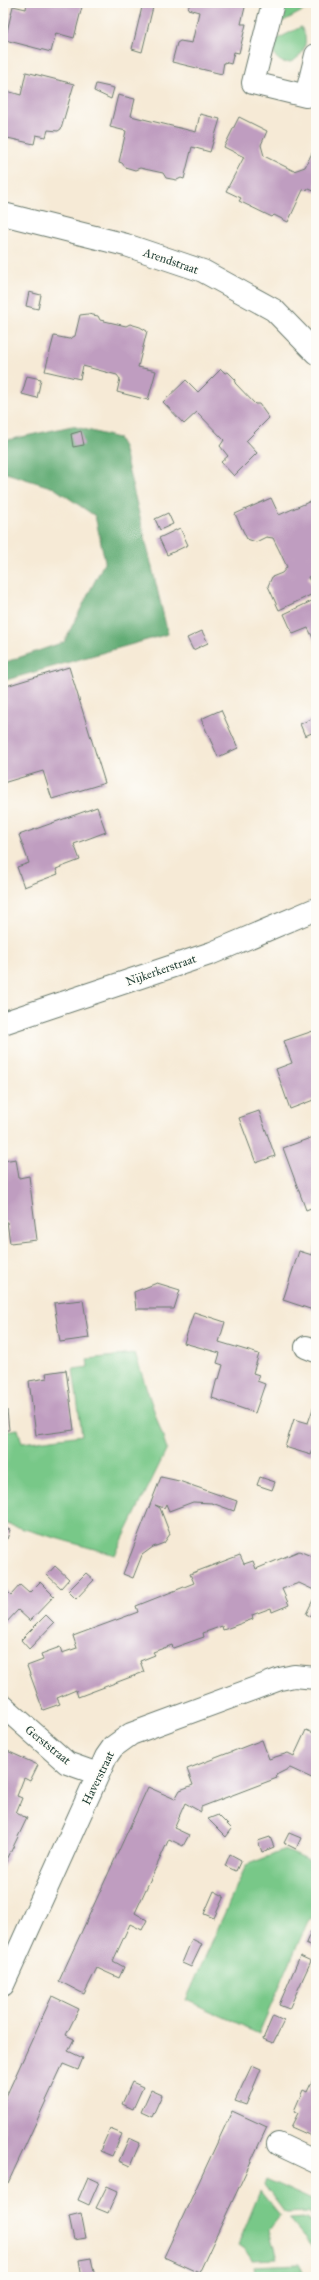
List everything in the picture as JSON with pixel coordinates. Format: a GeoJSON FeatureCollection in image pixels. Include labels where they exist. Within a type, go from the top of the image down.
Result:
{"type":"FeatureCollection","features":[{"type":"Feature","properties":{"kind":"street"},"geometry":{"type":"LineString","coordinates":[[273,3],[254,83],[306,96],[316,55]]}},
{"type":"Feature","properties":{"kind":"street","name":"Arendstraat"},"geometry":{"type":"LineString","coordinates":[[3,214],[126,245],[203,271],[274,310],[316,353]]}},
{"type":"Feature","properties":{"kind":"street","name":"Nijkerkerstraat"},"geometry":{"type":"LineString","coordinates":[[3,1023],[212,953],[316,909]]}},
{"type":"Feature","properties":{"kind":"street","name":"Haverstraat"},"geometry":{"type":"LineString","coordinates":[[3,1985],[98,1774],[113,1747],[131,1734],[280,1679],[294,1676],[316,1678]]}},
{"type":"Feature","properties":{"kind":"street","name":"Gerststraat"},"geometry":{"type":"LineString","coordinates":[[3,1706],[67,1763],[98,1774]]}},
{"type":"Feature","properties":{"kind":"street"},"geometry":{"type":"LineString","coordinates":[[278,2144],[316,2162]]}},
{"type":"Feature","properties":{"kind":"green space"},"geometry":{"type":"Polygon","coordinates":[[[278,3],[316,3],[316,4],[272,27],[278,3]]]}},
{"type":"Feature","properties":{"kind":"green space"},"geometry":{"type":"Polygon","coordinates":[[[301,27],[305,37],[305,46],[301,54],[295,60],[287,63],[280,61],[274,54],[271,42],[301,27]]]}},
{"type":"Feature","properties":{"kind":"green space"},"geometry":{"type":"Polygon","coordinates":[[[72,426],[118,438],[123,447],[168,634],[3,681],[3,663],[64,642],[105,561],[95,516],[54,488],[3,472],[3,441],[72,426]]]}},
{"type":"Feature","properties":{"kind":"green space"},"geometry":{"type":"Polygon","coordinates":[[[135,1354],[167,1449],[115,1555],[3,1523],[3,1431],[18,1429],[22,1443],[82,1435],[73,1369],[88,1367],[87,1359],[135,1354]]]}},
{"type":"Feature","properties":{"kind":"green space"},"geometry":{"type":"Polygon","coordinates":[[[285,1850],[316,1864],[316,1914],[308,1921],[259,2033],[186,2000],[246,1865],[285,1850]]]}},
{"type":"Feature","properties":{"kind":"green space"},"geometry":{"type":"Polygon","coordinates":[[[266,2179],[316,2202],[316,2218],[308,2212],[285,2213],[264,2185],[266,2179]]]}},
{"type":"Feature","properties":{"kind":"green space"},"geometry":{"type":"Polygon","coordinates":[[[260,2191],[280,2216],[269,2230],[277,2259],[252,2260],[245,2250],[238,2245],[260,2191]]]}},
{"type":"Feature","properties":{"kind":"green space"},"geometry":{"type":"Polygon","coordinates":[[[306,2218],[316,2225],[316,2251],[289,2219],[306,2218]]]}},
{"type":"Feature","properties":{"kind":"green space"},"geometry":{"type":"Polygon","coordinates":[[[299,2264],[306,2277],[256,2277],[254,2266],[299,2264]]]}},
{"type":"Feature","properties":{"kind":"building"},"geometry":{"type":"Polygon","coordinates":[[[27,3],[83,3],[74,38],[56,33],[51,52],[5,40],[13,6],[26,9],[27,3]]]}},
{"type":"Feature","properties":{"kind":"building"},"geometry":{"type":"Polygon","coordinates":[[[143,3],[154,3],[142,52],[132,49],[143,3]]]}},
{"type":"Feature","properties":{"kind":"building"},"geometry":{"type":"Polygon","coordinates":[[[190,3],[246,3],[241,24],[246,24],[239,53],[234,52],[231,64],[224,62],[222,74],[172,62],[177,43],[180,41],[192,43],[199,12],[188,9],[190,3]]]}},
{"type":"Feature","properties":{"kind":"building"},"geometry":{"type":"Polygon","coordinates":[[[26,72],[74,84],[61,129],[58,131],[48,130],[46,137],[36,135],[34,144],[3,137],[3,90],[21,95],[26,72]]]}},
{"type":"Feature","properties":{"kind":"building"},"geometry":{"type":"Polygon","coordinates":[[[96,84],[114,88],[111,99],[94,91],[96,84]]]}},
{"type":"Feature","properties":{"kind":"building"},"geometry":{"type":"Polygon","coordinates":[[[118,95],[135,99],[131,116],[196,132],[200,114],[220,119],[210,152],[192,147],[184,179],[181,178],[177,180],[166,178],[163,173],[140,168],[135,170],[125,167],[119,162],[126,131],[110,127],[118,95]]]}},
{"type":"Feature","properties":{"kind":"building"},"geometry":{"type":"Polygon","coordinates":[[[239,117],[267,131],[261,145],[264,156],[294,171],[305,167],[312,153],[316,155],[316,192],[309,189],[303,190],[288,222],[274,215],[272,217],[239,201],[241,198],[226,191],[244,157],[224,147],[239,117]]]}},
{"type":"Feature","properties":{"kind":"building"},"geometry":{"type":"Polygon","coordinates":[[[29,292],[41,295],[38,309],[26,306],[29,292]]]}},
{"type":"Feature","properties":{"kind":"building"},"geometry":{"type":"Polygon","coordinates":[[[88,314],[98,316],[100,320],[126,326],[130,324],[147,331],[138,367],[156,371],[148,400],[117,392],[120,379],[117,375],[83,366],[80,379],[45,371],[54,336],[69,339],[75,336],[80,315],[88,314]]]}},
{"type":"Feature","properties":{"kind":"building"},"geometry":{"type":"Polygon","coordinates":[[[221,369],[225,373],[228,372],[236,380],[235,383],[255,404],[259,404],[269,418],[246,441],[257,453],[234,476],[221,462],[228,456],[220,446],[224,440],[197,412],[184,424],[163,402],[186,380],[198,392],[221,369]]]}},
{"type":"Feature","properties":{"kind":"building"},"geometry":{"type":"Polygon","coordinates":[[[27,376],[41,379],[37,398],[22,394],[27,376]]]}},
{"type":"Feature","properties":{"kind":"building"},"geometry":{"type":"Polygon","coordinates":[[[81,431],[84,445],[73,447],[71,434],[81,431]]]}},
{"type":"Feature","properties":{"kind":"building"},"geometry":{"type":"Polygon","coordinates":[[[271,498],[279,515],[311,501],[316,508],[316,574],[308,577],[315,593],[279,610],[268,586],[272,577],[282,573],[287,567],[273,538],[266,537],[256,542],[247,539],[235,514],[271,498]]]}},
{"type":"Feature","properties":{"kind":"building"},"geometry":{"type":"Polygon","coordinates":[[[168,513],[173,524],[160,530],[155,519],[168,513]]]}},
{"type":"Feature","properties":{"kind":"building"},"geometry":{"type":"Polygon","coordinates":[[[180,528],[188,545],[167,555],[159,538],[180,528]]]}},
{"type":"Feature","properties":{"kind":"building"},"geometry":{"type":"Polygon","coordinates":[[[316,599],[316,644],[308,628],[293,634],[284,614],[316,599]]]}},
{"type":"Feature","properties":{"kind":"building"},"geometry":{"type":"Polygon","coordinates":[[[202,631],[208,643],[193,650],[187,638],[202,631]]]}},
{"type":"Feature","properties":{"kind":"building"},"geometry":{"type":"Polygon","coordinates":[[[69,667],[105,783],[52,799],[43,771],[3,783],[3,687],[69,667]]]}},
{"type":"Feature","properties":{"kind":"building"},"geometry":{"type":"Polygon","coordinates":[[[221,710],[238,748],[218,757],[201,719],[221,710]]]}},
{"type":"Feature","properties":{"kind":"building"},"geometry":{"type":"Polygon","coordinates":[[[316,717],[316,731],[305,736],[300,724],[316,717]]]}},
{"type":"Feature","properties":{"kind":"building"},"geometry":{"type":"Polygon","coordinates":[[[97,807],[106,832],[74,844],[80,860],[56,869],[58,874],[24,887],[17,867],[29,863],[19,835],[97,807]]]}},
{"type":"Feature","properties":{"kind":"building"},"geometry":{"type":"Polygon","coordinates":[[[316,1030],[316,1099],[290,1109],[276,1069],[292,1063],[284,1041],[316,1030]]]}},
{"type":"Feature","properties":{"kind":"building"},"geometry":{"type":"Polygon","coordinates":[[[259,1111],[275,1156],[256,1163],[239,1118],[259,1111]]]}},
{"type":"Feature","properties":{"kind":"building"},"geometry":{"type":"Polygon","coordinates":[[[313,1137],[316,1146],[316,1206],[306,1210],[283,1148],[313,1137]]]}},
{"type":"Feature","properties":{"kind":"building"},"geometry":{"type":"Polygon","coordinates":[[[16,1159],[19,1178],[29,1176],[37,1240],[10,1243],[7,1222],[3,1222],[3,1161],[16,1159]]]}},
{"type":"Feature","properties":{"kind":"building"},"geometry":{"type":"Polygon","coordinates":[[[316,1244],[316,1311],[283,1300],[299,1251],[312,1255],[316,1244]]]}},
{"type":"Feature","properties":{"kind":"building"},"geometry":{"type":"Polygon","coordinates":[[[157,1283],[180,1290],[174,1309],[136,1309],[134,1292],[157,1283]]]}},
{"type":"Feature","properties":{"kind":"building"},"geometry":{"type":"Polygon","coordinates":[[[83,1300],[89,1338],[60,1342],[54,1303],[83,1300]]]}},
{"type":"Feature","properties":{"kind":"building"},"geometry":{"type":"Polygon","coordinates":[[[194,1312],[225,1322],[219,1342],[259,1354],[253,1373],[259,1375],[257,1381],[265,1384],[255,1413],[212,1398],[217,1378],[219,1379],[223,1365],[217,1363],[220,1353],[184,1343],[194,1312]]]}},
{"type":"Feature","properties":{"kind":"building"},"geometry":{"type":"Polygon","coordinates":[[[66,1370],[74,1430],[36,1435],[29,1381],[47,1378],[46,1373],[66,1370]]]}},
{"type":"Feature","properties":{"kind":"building"},"geometry":{"type":"Polygon","coordinates":[[[316,1400],[316,1442],[311,1455],[285,1447],[294,1419],[308,1423],[316,1400]]]}},
{"type":"Feature","properties":{"kind":"building"},"geometry":{"type":"Polygon","coordinates":[[[7,1410],[9,1430],[3,1430],[3,1411],[7,1410]]]}},
{"type":"Feature","properties":{"kind":"building"},"geometry":{"type":"Polygon","coordinates":[[[161,1477],[179,1481],[237,1501],[234,1511],[212,1503],[193,1502],[169,1511],[166,1504],[164,1508],[155,1505],[160,1508],[170,1534],[164,1543],[153,1547],[142,1555],[133,1578],[123,1574],[161,1477]]]}},
{"type":"Feature","properties":{"kind":"building"},"geometry":{"type":"Polygon","coordinates":[[[260,1477],[275,1482],[272,1490],[257,1485],[260,1477]]]}},
{"type":"Feature","properties":{"kind":"building"},"geometry":{"type":"Polygon","coordinates":[[[3,1527],[10,1530],[7,1539],[3,1538],[3,1527]]]}},
{"type":"Feature","properties":{"kind":"building"},"geometry":{"type":"Polygon","coordinates":[[[299,1551],[316,1558],[316,1591],[299,1583],[282,1589],[289,1605],[272,1612],[271,1608],[252,1615],[253,1619],[223,1630],[222,1626],[203,1633],[204,1637],[173,1648],[172,1645],[153,1652],[155,1655],[140,1661],[144,1672],[78,1697],[76,1690],[57,1698],[60,1704],[43,1710],[27,1666],[43,1660],[41,1654],[60,1647],[62,1653],[77,1648],[73,1636],[138,1612],[136,1606],[194,1583],[190,1574],[240,1555],[244,1564],[253,1561],[256,1569],[299,1551]]]}},
{"type":"Feature","properties":{"kind":"building"},"geometry":{"type":"Polygon","coordinates":[[[55,1566],[69,1579],[61,1588],[47,1575],[55,1566]]]}},
{"type":"Feature","properties":{"kind":"building"},"geometry":{"type":"Polygon","coordinates":[[[86,1573],[94,1580],[76,1599],[68,1591],[86,1573]]]}},
{"type":"Feature","properties":{"kind":"building"},"geometry":{"type":"Polygon","coordinates":[[[40,1582],[54,1596],[30,1621],[18,1610],[5,1624],[3,1622],[3,1587],[11,1595],[20,1585],[29,1593],[40,1582]]]}},
{"type":"Feature","properties":{"kind":"building"},"geometry":{"type":"Polygon","coordinates":[[[316,1594],[316,1619],[306,1614],[316,1594]]]}},
{"type":"Feature","properties":{"kind":"building"},"geometry":{"type":"Polygon","coordinates":[[[46,1615],[54,1623],[29,1649],[21,1640],[46,1615]]]}},
{"type":"Feature","properties":{"kind":"building"},"geometry":{"type":"Polygon","coordinates":[[[306,1730],[316,1734],[316,1780],[290,1768],[276,1775],[277,1778],[201,1807],[201,1812],[185,1803],[174,1828],[189,1835],[183,1846],[169,1839],[135,1913],[147,1920],[142,1930],[130,1924],[113,1961],[124,1967],[119,1978],[97,1968],[84,1994],[59,1981],[148,1787],[175,1799],[180,1790],[193,1785],[187,1769],[262,1740],[269,1759],[288,1753],[294,1756],[306,1730]]]}},
{"type":"Feature","properties":{"kind":"building"},"geometry":{"type":"Polygon","coordinates":[[[3,1749],[38,1765],[30,1781],[24,1778],[17,1796],[22,1798],[16,1813],[27,1818],[3,1868],[3,1749]]]}},
{"type":"Feature","properties":{"kind":"building"},"geometry":{"type":"Polygon","coordinates":[[[218,1815],[232,1829],[226,1837],[208,1819],[218,1815]]]}},
{"type":"Feature","properties":{"kind":"building"},"geometry":{"type":"Polygon","coordinates":[[[289,1833],[301,1838],[296,1849],[284,1843],[289,1833]]]}},
{"type":"Feature","properties":{"kind":"building"},"geometry":{"type":"Polygon","coordinates":[[[270,1837],[274,1847],[262,1852],[258,1841],[270,1837]]]}},
{"type":"Feature","properties":{"kind":"building"},"geometry":{"type":"Polygon","coordinates":[[[230,1854],[241,1860],[236,1871],[225,1866],[230,1854]]]}},
{"type":"Feature","properties":{"kind":"building"},"geometry":{"type":"Polygon","coordinates":[[[214,1891],[224,1896],[214,1918],[204,1914],[214,1891]]]}},
{"type":"Feature","properties":{"kind":"building"},"geometry":{"type":"Polygon","coordinates":[[[311,1931],[316,1933],[316,1948],[306,1943],[311,1931]]]}},
{"type":"Feature","properties":{"kind":"building"},"geometry":{"type":"Polygon","coordinates":[[[192,1939],[202,1944],[191,1967],[182,1963],[192,1939]]]}},
{"type":"Feature","properties":{"kind":"building"},"geometry":{"type":"Polygon","coordinates":[[[300,1956],[311,1961],[289,2009],[279,2005],[300,1956]]]}},
{"type":"Feature","properties":{"kind":"building"},"geometry":{"type":"Polygon","coordinates":[[[52,1996],[79,2009],[66,2035],[74,2039],[68,2051],[83,2058],[78,2070],[63,2064],[8,2183],[3,2181],[3,2103],[52,1996]]]}},
{"type":"Feature","properties":{"kind":"building"},"geometry":{"type":"Polygon","coordinates":[[[273,2016],[284,2021],[273,2043],[263,2039],[273,2016]]]}},
{"type":"Feature","properties":{"kind":"building"},"geometry":{"type":"Polygon","coordinates":[[[252,2065],[261,2069],[246,2105],[235,2101],[252,2065]]]}},
{"type":"Feature","properties":{"kind":"building"},"geometry":{"type":"Polygon","coordinates":[[[316,2073],[316,2138],[291,2127],[298,2113],[294,2111],[303,2090],[307,2092],[316,2073]]]}},
{"type":"Feature","properties":{"kind":"building"},"geometry":{"type":"Polygon","coordinates":[[[132,2082],[143,2087],[133,2109],[122,2104],[132,2082]]]}},
{"type":"Feature","properties":{"kind":"building"},"geometry":{"type":"Polygon","coordinates":[[[151,2090],[162,2095],[152,2117],[141,2112],[151,2090]]]}},
{"type":"Feature","properties":{"kind":"building"},"geometry":{"type":"Polygon","coordinates":[[[232,2111],[267,2127],[199,2273],[164,2257],[232,2111]]]}},
{"type":"Feature","properties":{"kind":"building"},"geometry":{"type":"Polygon","coordinates":[[[110,2129],[122,2134],[112,2156],[100,2151],[110,2129]]]}},
{"type":"Feature","properties":{"kind":"building"},"geometry":{"type":"Polygon","coordinates":[[[129,2138],[140,2143],[130,2166],[119,2161],[129,2138]]]}},
{"type":"Feature","properties":{"kind":"building"},"geometry":{"type":"Polygon","coordinates":[[[88,2177],[99,2182],[89,2205],[78,2200],[88,2177]]]}},
{"type":"Feature","properties":{"kind":"building"},"geometry":{"type":"Polygon","coordinates":[[[107,2186],[118,2191],[108,2213],[96,2208],[107,2186]]]}},
{"type":"Feature","properties":{"kind":"building"},"geometry":{"type":"Polygon","coordinates":[[[81,2213],[86,2238],[74,2240],[69,2216],[81,2213]]]}},
{"type":"Feature","properties":{"kind":"building"},"geometry":{"type":"Polygon","coordinates":[[[91,2258],[95,2277],[82,2277],[79,2260],[91,2258]]]}}]}
